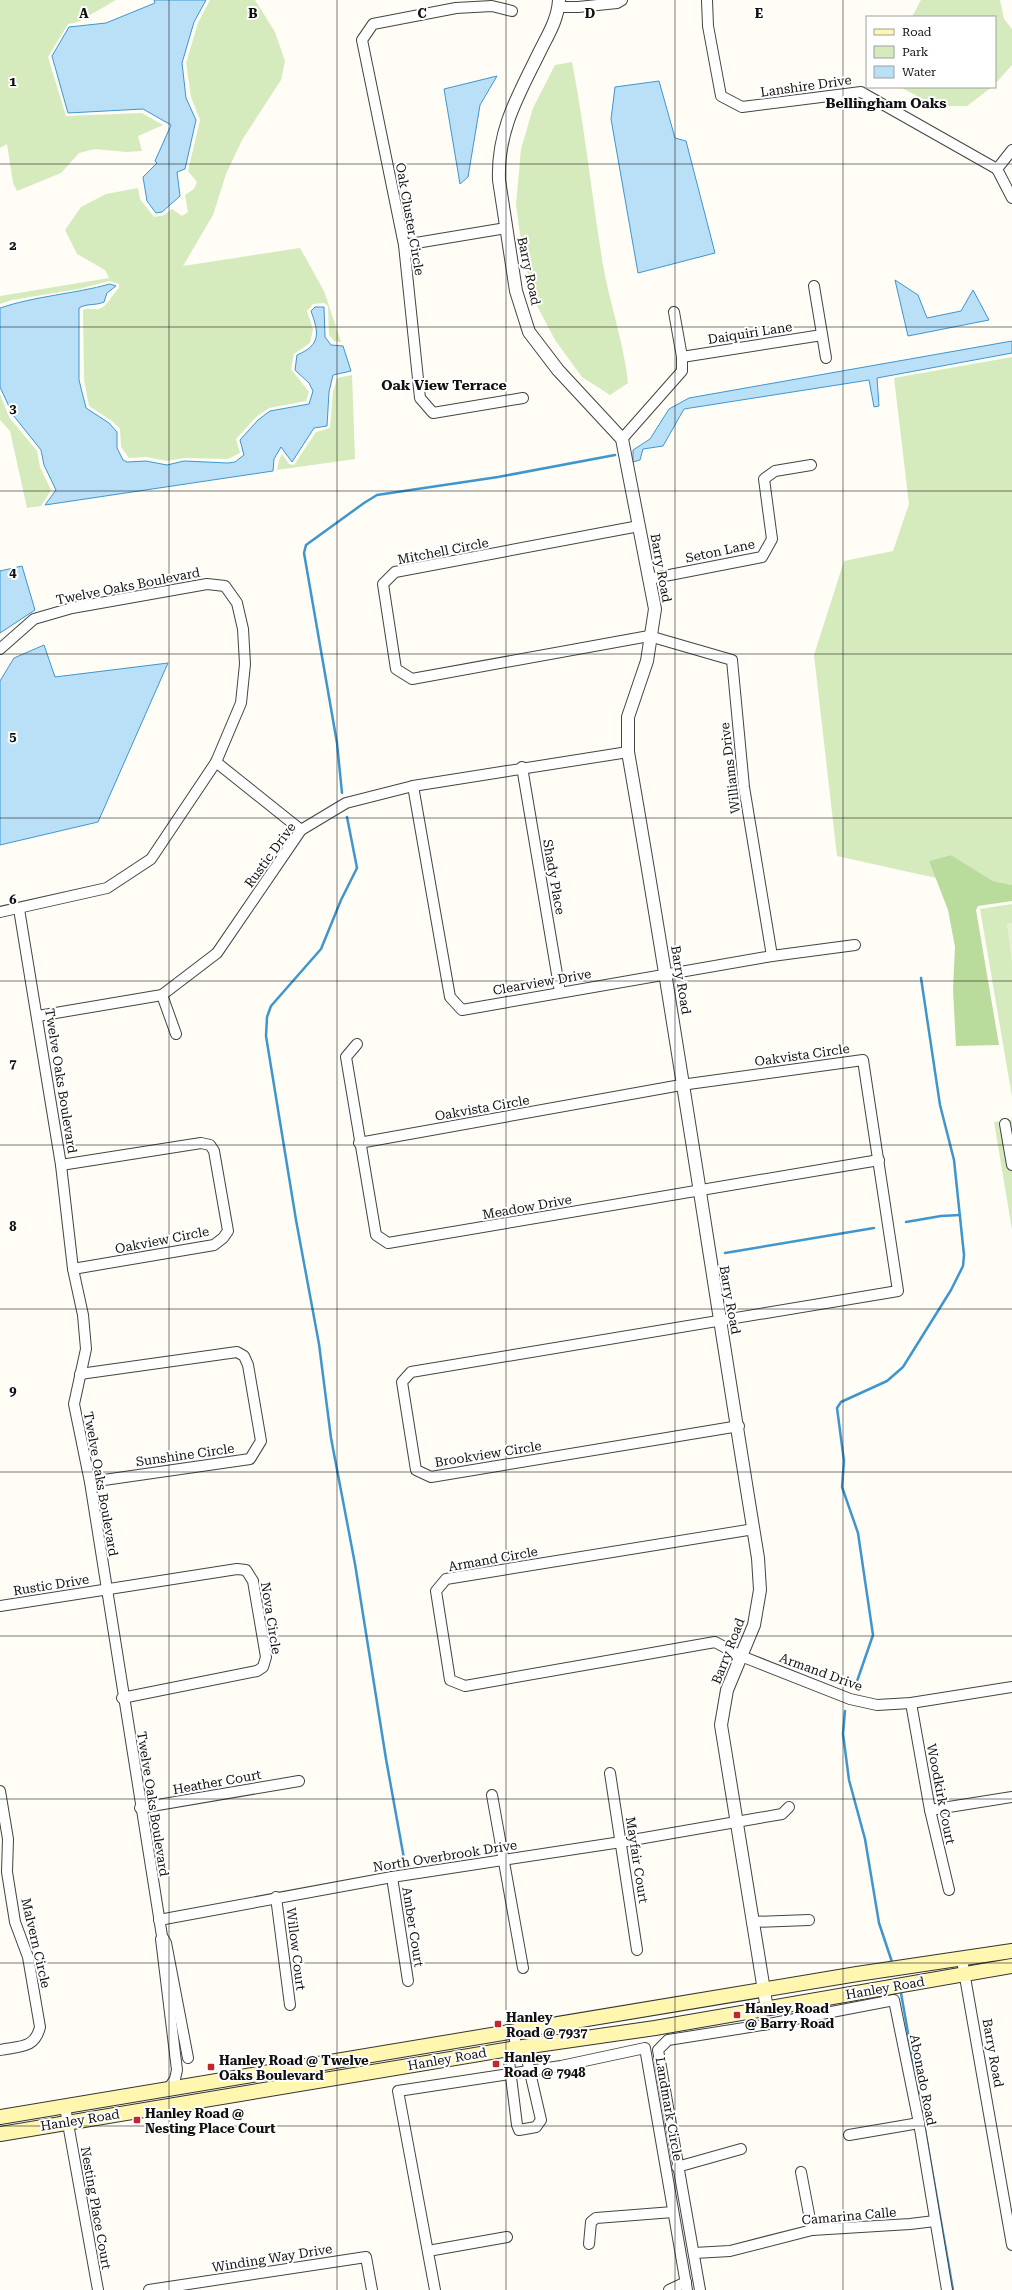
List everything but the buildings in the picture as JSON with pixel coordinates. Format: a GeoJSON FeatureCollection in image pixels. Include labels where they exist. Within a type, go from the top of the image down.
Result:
{"type":"FeatureCollection","features":[{"type":"Feature","properties":{"kind":"main road","name":"Hanley Road"},"geometry":{"type":"LineString","coordinates":[[0,2134],[516,2048],[609,2035],[767,2009],[963,1967],[1012,1951]]}},
{"type":"Feature","properties":{"kind":"main road","name":"Hanley Road"},"geometry":{"type":"LineString","coordinates":[[0,2118],[763,1990],[963,1967],[1012,1966]]}},
{"type":"Feature","properties":{"kind":"main road"},"geometry":{"type":"LineString","coordinates":[[179,2105],[186,2094],[238,2085],[244,2082],[248,2076]]}},
{"type":"Feature","properties":{"kind":"street"},"geometry":{"type":"LineString","coordinates":[[559,4],[578,7],[617,3],[622,0]]}},
{"type":"Feature","properties":{"kind":"street","name":"Lanshire Drive"},"geometry":{"type":"LineString","coordinates":[[707,0],[708,26],[721,96],[742,107],[861,92],[997,169]]}},
{"type":"Feature","properties":{"kind":"street","name":"Oak Cluster Circle"},"geometry":{"type":"LineString","coordinates":[[512,11],[492,6],[456,4],[373,24],[362,40],[404,245],[420,398],[433,413],[523,398]]}},
{"type":"Feature","properties":{"kind":"street","name":"Barry Road"},"geometry":{"type":"LineString","coordinates":[[559,4],[555,22],[508,116],[498,164],[499,180],[516,291],[529,332],[558,370],[622,439],[655,609],[649,636],[647,662],[628,717],[628,752],[667,975],[681,1085],[719,1320],[739,1426],[758,1558],[760,1590],[754,1625],[727,1690],[721,1725],[767,2009]]}},
{"type":"Feature","properties":{"kind":"street"},"geometry":{"type":"LineString","coordinates":[[1012,150],[997,169],[1012,198]]}},
{"type":"Feature","properties":{"kind":"street"},"geometry":{"type":"LineString","coordinates":[[404,245],[506,228]]}},
{"type":"Feature","properties":{"kind":"street"},"geometry":{"type":"LineString","coordinates":[[814,286],[826,358]]}},
{"type":"Feature","properties":{"kind":"street"},"geometry":{"type":"LineString","coordinates":[[622,439],[682,371],[682,357],[674,312]]}},
{"type":"Feature","properties":{"kind":"street","name":"Daiquiri Lane"},"geometry":{"type":"LineString","coordinates":[[682,357],[822,334]]}},
{"type":"Feature","properties":{"kind":"street","name":"Seton Lane"},"geometry":{"type":"LineString","coordinates":[[649,579],[762,557],[772,539],[764,479],[776,471],[811,465]]}},
{"type":"Feature","properties":{"kind":"street","name":"Mitchell Circle"},"geometry":{"type":"LineString","coordinates":[[639,526],[395,572],[383,584],[396,669],[412,679],[649,636]]}},
{"type":"Feature","properties":{"kind":"street","name":"Twelve Oaks Boulevard"},"geometry":{"type":"LineString","coordinates":[[0,649],[34,619],[72,608],[207,584],[225,586],[237,603],[243,629],[246,664],[241,703],[216,762],[151,859],[107,888],[19,908],[38,1016],[61,1165],[73,1269],[83,1315],[86,1349],[74,1404],[90,1482],[122,1698],[159,1920],[162,1936],[166,1943],[188,2058]]}},
{"type":"Feature","properties":{"kind":"street","name":"Williams Drive"},"geometry":{"type":"LineString","coordinates":[[649,636],[732,660],[744,786],[772,956]]}},
{"type":"Feature","properties":{"kind":"street","name":"Rustic Drive"},"geometry":{"type":"LineString","coordinates":[[38,1016],[162,995],[217,953],[301,830],[346,803],[413,786],[522,767],[628,752]]}},
{"type":"Feature","properties":{"kind":"street"},"geometry":{"type":"LineString","coordinates":[[216,762],[301,830]]}},
{"type":"Feature","properties":{"kind":"street","name":"Shady Place"},"geometry":{"type":"LineString","coordinates":[[522,767],[560,992]]}},
{"type":"Feature","properties":{"kind":"street","name":"Clearview Drive"},"geometry":{"type":"LineString","coordinates":[[413,786],[450,997],[462,1010],[772,956],[855,945]]}},
{"type":"Feature","properties":{"kind":"street"},"geometry":{"type":"LineString","coordinates":[[0,912],[19,908]]}},
{"type":"Feature","properties":{"kind":"street"},"geometry":{"type":"LineString","coordinates":[[162,995],[176,1034]]}},
{"type":"Feature","properties":{"kind":"street","name":"Meadow Drive"},"geometry":{"type":"LineString","coordinates":[[357,1044],[346,1057],[376,1235],[388,1243],[880,1160]]}},
{"type":"Feature","properties":{"kind":"street","name":"Oakvista Circle"},"geometry":{"type":"LineString","coordinates":[[360,1143],[681,1085],[863,1060],[880,1160],[898,1291],[719,1320]]}},
{"type":"Feature","properties":{"kind":"street"},"geometry":{"type":"LineString","coordinates":[[1005,1124],[1012,1165]]}},
{"type":"Feature","properties":{"kind":"street","name":"Oakview Circle"},"geometry":{"type":"LineString","coordinates":[[61,1165],[201,1143],[210,1145],[214,1151],[228,1231],[223,1238],[214,1245],[73,1269]]}},
{"type":"Feature","properties":{"kind":"street","name":"Brookview Circle"},"geometry":{"type":"LineString","coordinates":[[719,1320],[411,1372],[402,1382],[416,1470],[431,1477],[739,1426]]}},
{"type":"Feature","properties":{"kind":"street","name":"Sunshine Circle"},"geometry":{"type":"LineString","coordinates":[[80,1374],[237,1352],[244,1356],[248,1365],[261,1441],[250,1459],[90,1482]]}},
{"type":"Feature","properties":{"kind":"street","name":"Armand Circle"},"geometry":{"type":"LineString","coordinates":[[741,1656],[715,1642],[465,1686],[450,1680],[436,1591],[446,1579],[754,1529]]}},
{"type":"Feature","properties":{"kind":"street","name":"Nova Circle"},"geometry":{"type":"LineString","coordinates":[[107,1590],[237,1570],[246,1570],[252,1581],[266,1657],[263,1667],[257,1671],[122,1698]]}},
{"type":"Feature","properties":{"kind":"street","name":"Rustic Drive"},"geometry":{"type":"LineString","coordinates":[[0,1606],[107,1590]]}},
{"type":"Feature","properties":{"kind":"street","name":"Armand Drive"},"geometry":{"type":"LineString","coordinates":[[741,1656],[850,1699],[878,1705],[911,1703],[1012,1687]]}},
{"type":"Feature","properties":{"kind":"street","name":"Woodkirk Court"},"geometry":{"type":"LineString","coordinates":[[911,1703],[930,1810],[949,1890]]}},
{"type":"Feature","properties":{"kind":"street","name":"Mayfair Court"},"geometry":{"type":"LineString","coordinates":[[610,1773],[637,1950]]}},
{"type":"Feature","properties":{"kind":"street","name":"Heather Court"},"geometry":{"type":"LineString","coordinates":[[140,1808],[299,1781]]}},
{"type":"Feature","properties":{"kind":"street","name":"Malvern Circle"},"geometry":{"type":"LineString","coordinates":[[0,1791],[8,1839],[7,1872],[15,1922],[28,1956],[40,2027],[38,2038],[29,2045],[0,2050]]}},
{"type":"Feature","properties":{"kind":"street"},"geometry":{"type":"LineString","coordinates":[[492,1795],[523,1968]]}},
{"type":"Feature","properties":{"kind":"street"},"geometry":{"type":"LineString","coordinates":[[930,1810],[1012,1797]]}},
{"type":"Feature","properties":{"kind":"street","name":"North Overbrook Drive"},"geometry":{"type":"LineString","coordinates":[[159,1920],[276,1897],[392,1877],[621,1842],[782,1814],[789,1807]]}},
{"type":"Feature","properties":{"kind":"street","name":"Amber Court"},"geometry":{"type":"LineString","coordinates":[[392,1877],[408,1981]]}},
{"type":"Feature","properties":{"kind":"street","name":"Willow Court"},"geometry":{"type":"LineString","coordinates":[[276,1897],[290,2005]]}},
{"type":"Feature","properties":{"kind":"street"},"geometry":{"type":"LineString","coordinates":[[752,1922],[808,1920]]}},
{"type":"Feature","properties":{"kind":"street","name":"Twelve Oaks Boulevard"},"geometry":{"type":"LineString","coordinates":[[162,1936],[160,1944],[176,2075],[168,2089]]}},
{"type":"Feature","properties":{"kind":"street","name":"Barry Road"},"geometry":{"type":"LineString","coordinates":[[963,1967],[1012,2246]]}},
{"type":"Feature","properties":{"kind":"street","name":"Abonado Road"},"geometry":{"type":"LineString","coordinates":[[700,2290],[677,2167],[658,2050],[668,2040],[769,2024],[894,2000],[919,2123],[947,2290]]}},
{"type":"Feature","properties":{"kind":"street"},"geometry":{"type":"LineString","coordinates":[[767,2009],[769,2024]]}},
{"type":"Feature","properties":{"kind":"street"},"geometry":{"type":"LineString","coordinates":[[514,2032],[516,2048],[509,2061],[517,2125],[519,2130],[536,2128],[541,2120],[530,2069],[526,2055],[516,2048]]}},
{"type":"Feature","properties":{"kind":"street"},"geometry":{"type":"LineString","coordinates":[[172,2040],[184,2038]]}},
{"type":"Feature","properties":{"kind":"street","name":"Landmark Circle"},"geometry":{"type":"LineString","coordinates":[[435,2290],[398,2091],[510,2072],[561,2066],[645,2048],[686,2286]]}},
{"type":"Feature","properties":{"kind":"street","name":"Nesting Place Court"},"geometry":{"type":"LineString","coordinates":[[65,2106],[98,2290]]}},
{"type":"Feature","properties":{"kind":"street"},"geometry":{"type":"LineString","coordinates":[[849,2135],[919,2123]]}},
{"type":"Feature","properties":{"kind":"street"},"geometry":{"type":"LineString","coordinates":[[677,2167],[741,2149]]}},
{"type":"Feature","properties":{"kind":"street"},"geometry":{"type":"LineString","coordinates":[[801,2172],[812,2230]]}},
{"type":"Feature","properties":{"kind":"street"},"geometry":{"type":"LineString","coordinates":[[590,2244],[591,2222],[596,2218],[673,2212]]}},
{"type":"Feature","properties":{"kind":"street","name":"Camarina Calle"},"geometry":{"type":"LineString","coordinates":[[694,2253],[730,2251],[812,2230],[935,2221]]}},
{"type":"Feature","properties":{"kind":"street"},"geometry":{"type":"LineString","coordinates":[[428,2251],[507,2237]]}},
{"type":"Feature","properties":{"kind":"street","name":"Winding Way Drive"},"geometry":{"type":"LineString","coordinates":[[150,2290],[366,2257],[372,2290]]}},
{"type":"Feature","properties":{"kind":"street"},"geometry":{"type":"LineString","coordinates":[[669,2290],[686,2286]]}},
{"type":"Feature","properties":{"kind":"green space"},"geometry":{"type":"Polygon","coordinates":[[[0,0],[116,0],[78,22],[68,24],[48,57],[66,116],[142,113],[163,125],[138,136],[142,151],[126,152],[95,149],[79,153],[61,173],[17,191],[13,183],[7,144],[0,148],[0,0]]]}},
{"type":"Feature","properties":{"kind":"green space"},"geometry":{"type":"Polygon","coordinates":[[[210,0],[255,0],[275,32],[285,61],[281,80],[242,140],[226,174],[213,215],[183,266],[300,248],[324,291],[341,342],[334,341],[329,335],[328,306],[324,303],[313,304],[307,311],[313,329],[310,343],[294,354],[291,369],[309,392],[306,401],[269,408],[256,417],[236,439],[240,453],[228,459],[184,458],[167,461],[146,457],[129,458],[121,447],[120,429],[112,421],[89,406],[84,380],[83,310],[99,309],[102,307],[119,288],[119,284],[109,281],[79,289],[12,300],[0,304],[0,296],[109,278],[105,270],[77,254],[65,230],[81,207],[106,194],[138,188],[140,199],[154,217],[164,215],[172,209],[182,216],[188,212],[185,195],[194,189],[197,182],[188,171],[200,120],[191,97],[186,63],[198,23],[210,0]]]}},
{"type":"Feature","properties":{"kind":"green space"},"geometry":{"type":"Polygon","coordinates":[[[921,0],[1000,0],[1004,19],[1012,29],[1012,65],[996,83],[996,16],[913,16],[921,0]]]}},
{"type":"Feature","properties":{"kind":"green space"},"geometry":{"type":"Polygon","coordinates":[[[572,62],[603,265],[623,353],[628,383],[610,395],[582,377],[555,340],[535,302],[523,255],[516,205],[521,149],[533,108],[555,65],[572,62]]]}},
{"type":"Feature","properties":{"kind":"green space"},"geometry":{"type":"Polygon","coordinates":[[[902,88],[991,88],[967,106],[936,106],[902,88]]]}},
{"type":"Feature","properties":{"kind":"green space"},"geometry":{"type":"Polygon","coordinates":[[[1012,357],[1012,885],[993,881],[951,855],[929,861],[936,878],[837,856],[814,655],[844,561],[893,551],[909,504],[894,378],[1012,357]]]}},
{"type":"Feature","properties":{"kind":"green space"},"geometry":{"type":"Polygon","coordinates":[[[352,375],[355,459],[277,470],[282,454],[289,464],[294,465],[316,432],[330,428],[333,392],[337,378],[352,375]]]}},
{"type":"Feature","properties":{"kind":"green space"},"geometry":{"type":"Polygon","coordinates":[[[0,394],[9,417],[37,451],[40,467],[51,490],[41,506],[27,508],[10,431],[0,420],[0,394]]]}},
{"type":"Feature","properties":{"kind":"green space"},"geometry":{"type":"Polygon","coordinates":[[[951,855],[993,881],[1012,885],[1012,901],[978,906],[976,910],[999,1045],[956,1046],[953,989],[955,947],[948,910],[929,861],[951,855]]]}},
{"type":"Feature","properties":{"kind":"green space"},"geometry":{"type":"Polygon","coordinates":[[[1012,904],[1012,1097],[980,909],[1012,904]]]}},
{"type":"Feature","properties":{"kind":"green space"},"geometry":{"type":"Polygon","coordinates":[[[1012,923],[1012,963],[1007,924],[1012,923]]]}},
{"type":"Feature","properties":{"kind":"green space"},"geometry":{"type":"Polygon","coordinates":[[[1012,1120],[1012,1230],[994,1122],[1012,1120]]]}},
{"type":"Feature","properties":{"kind":"water"},"geometry":{"type":"Polygon","coordinates":[[[154,0],[206,0],[194,22],[182,63],[186,98],[196,120],[185,169],[177,172],[180,196],[162,212],[156,213],[147,201],[143,177],[157,163],[155,161],[171,125],[143,109],[68,113],[52,56],[69,27],[106,23],[155,3],[154,0]]]}},
{"type":"Feature","properties":{"kind":"water"},"geometry":{"type":"Polygon","coordinates":[[[497,76],[480,105],[468,177],[460,184],[444,89],[497,76]]]}},
{"type":"Feature","properties":{"kind":"water"},"geometry":{"type":"Polygon","coordinates":[[[659,81],[675,138],[686,141],[715,253],[638,273],[611,119],[615,87],[659,81]]]}},
{"type":"Feature","properties":{"kind":"water"},"geometry":{"type":"Polygon","coordinates":[[[895,280],[918,295],[927,318],[961,311],[973,290],[989,320],[908,336],[895,280]]]}},
{"type":"Feature","properties":{"kind":"water"},"geometry":{"type":"Polygon","coordinates":[[[110,284],[116,286],[107,293],[104,302],[79,308],[79,380],[86,408],[109,423],[117,432],[117,448],[123,460],[127,462],[146,461],[167,465],[184,461],[235,462],[244,455],[240,440],[258,420],[270,411],[309,404],[313,391],[309,383],[295,370],[297,355],[310,347],[316,338],[316,326],[311,311],[315,307],[324,307],[325,337],[331,345],[343,346],[351,371],[333,375],[329,392],[327,426],[314,428],[292,462],[281,447],[274,459],[273,471],[45,505],[56,490],[44,465],[41,450],[13,415],[0,387],[0,308],[110,284]]]}},
{"type":"Feature","properties":{"kind":"water"},"geometry":{"type":"Polygon","coordinates":[[[1012,341],[1012,353],[877,378],[879,406],[874,407],[869,380],[684,409],[663,446],[643,449],[640,460],[633,462],[633,450],[650,439],[669,409],[689,398],[1012,341]]]}},
{"type":"Feature","properties":{"kind":"water"},"geometry":{"type":"Polygon","coordinates":[[[22,566],[35,610],[0,633],[0,571],[22,566]]]}},
{"type":"Feature","properties":{"kind":"water"},"geometry":{"type":"Polygon","coordinates":[[[44,645],[55,677],[168,663],[98,822],[0,845],[0,681],[14,658],[44,645]]]}},
{"type":"Feature","properties":{"kind":"waterway"},"geometry":{"type":"LineString","coordinates":[[342,793],[337,743],[304,553],[306,545],[377,495],[498,477],[615,455]]}},
{"type":"Feature","properties":{"kind":"waterway"},"geometry":{"type":"LineString","coordinates":[[347,817],[357,868],[341,900],[321,949],[271,1006],[267,1017],[266,1036],[296,1220],[319,1344],[331,1438],[355,1564],[386,1759],[405,1864]]}},
{"type":"Feature","properties":{"kind":"waterway"},"geometry":{"type":"LineString","coordinates":[[855,1687],[873,1635],[858,1533],[842,1487],[844,1461],[837,1408],[841,1402],[887,1381],[903,1367],[951,1290],[963,1266],[964,1255],[954,1160],[940,1105],[921,978]]}},
{"type":"Feature","properties":{"kind":"waterway"},"geometry":{"type":"LineString","coordinates":[[906,1222],[941,1216],[960,1215]]}},
{"type":"Feature","properties":{"kind":"waterway"},"geometry":{"type":"LineString","coordinates":[[725,1253],[874,1228]]}},
{"type":"Feature","properties":{"kind":"waterway"},"geometry":{"type":"LineString","coordinates":[[845,1711],[843,1734],[849,1780],[865,1839],[879,1923],[892,1962]]}},
{"type":"Feature","properties":{"kind":"waterway"},"geometry":{"type":"LineString","coordinates":[[901,1993],[953,2290]]}},
{"type":"Feature","properties":{"kind":"place","name":"Hanley Road @ Barry Road"},"geometry":{"type":"Point","coordinates":[737,2015]}},
{"type":"Feature","properties":{"kind":"place","name":"Hanley Road @ 7937"},"geometry":{"type":"Point","coordinates":[498,2024]}},
{"type":"Feature","properties":{"kind":"place","name":"Hanley Road @ 7948"},"geometry":{"type":"Point","coordinates":[496,2064]}},
{"type":"Feature","properties":{"kind":"place","name":"Hanley Road @ Twelve Oaks Boulevard"},"geometry":{"type":"Point","coordinates":[211,2067]}},
{"type":"Feature","properties":{"kind":"place","name":"Hanley Road @ Nesting Place Court"},"geometry":{"type":"Point","coordinates":[137,2120]}},
{"type":"Feature","properties":{"kind":"district","name":"Bellingham Oaks"},"geometry":{"type":"Point","coordinates":[886,103]}},
{"type":"Feature","properties":{"kind":"district","name":"Oak View Terrace"},"geometry":{"type":"Point","coordinates":[444,385]}}]}
